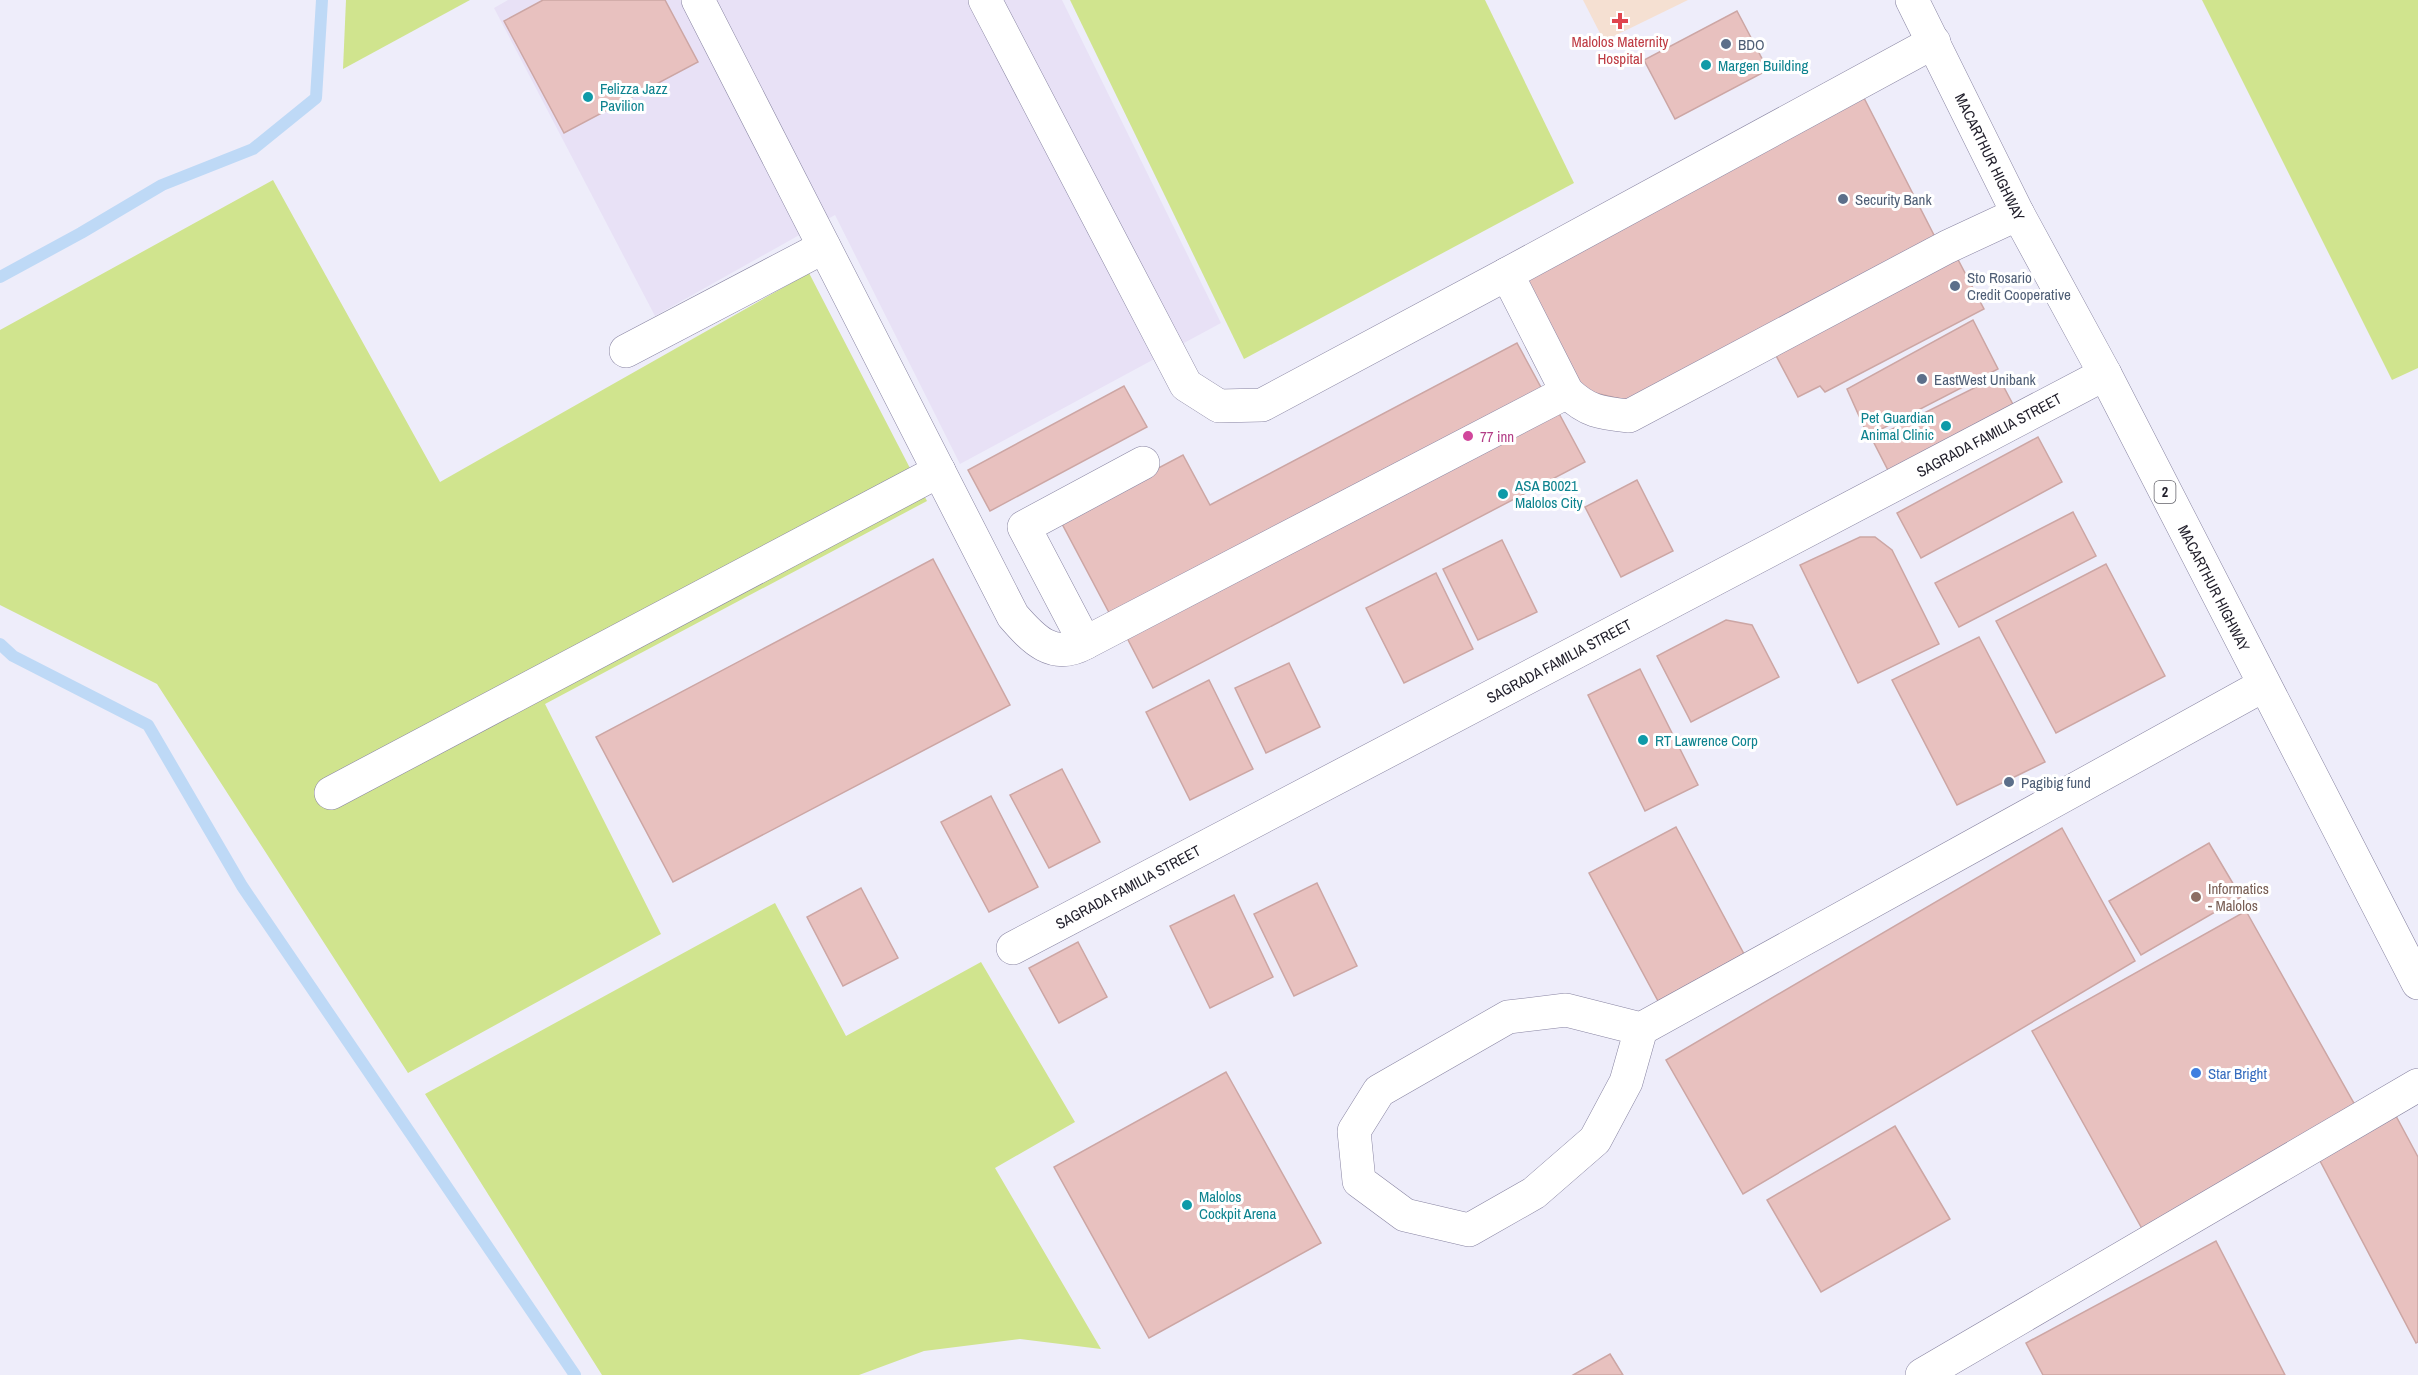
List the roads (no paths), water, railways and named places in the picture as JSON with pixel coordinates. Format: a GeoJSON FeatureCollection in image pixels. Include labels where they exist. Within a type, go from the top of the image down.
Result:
{"type":"FeatureCollection","features":[{"type":"Feature","properties":{"kind":"main road"},"geometry":{"type":"LineString","coordinates":[[698,0],[1013,616],[1034,640],[1057,649],[1073,650],[1567,392]]}},
{"type":"Feature","properties":{"kind":"main road"},"geometry":{"type":"LineString","coordinates":[[985,0],[1186,385],[1219,406],[1262,405],[1934,42]]}},
{"type":"Feature","properties":{"kind":"main road","name":"MACARTHUR HIGHWAY"},"geometry":{"type":"LineString","coordinates":[[1912,0],[2018,214],[2105,374],[2418,983]]}},
{"type":"Feature","properties":{"kind":"main road"},"geometry":{"type":"LineString","coordinates":[[1508,274],[1567,392],[1581,405],[1599,413],[1629,416],[1947,247],[2018,214]]}},
{"type":"Feature","properties":{"kind":"main road"},"geometry":{"type":"LineString","coordinates":[[626,351],[824,247]]}},
{"type":"Feature","properties":{"kind":"main road","name":"SAGRADA FAMILIA STREET"},"geometry":{"type":"LineString","coordinates":[[1013,948],[2105,374]]}},
{"type":"Feature","properties":{"kind":"main road"},"geometry":{"type":"LineString","coordinates":[[1085,643],[1024,527],[1143,463]]}},
{"type":"Feature","properties":{"kind":"main road"},"geometry":{"type":"LineString","coordinates":[[331,793],[939,471]]}},
{"type":"Feature","properties":{"kind":"main road"},"geometry":{"type":"LineString","coordinates":[[1641,1029],[1626,1082],[1595,1140],[1534,1192],[1469,1230],[1405,1215],[1359,1181],[1354,1131],[1379,1091],[1508,1017],[1566,1010],[1641,1029],[2264,685]]}},
{"type":"Feature","properties":{"kind":"main road"},"geometry":{"type":"LineString","coordinates":[[1922,1375],[2418,1085]]}},
{"type":"Feature","properties":{"kind":"waterway"},"geometry":{"type":"LineString","coordinates":[[0,277],[162,185],[253,149],[316,98],[322,0]]}},
{"type":"Feature","properties":{"kind":"waterway"},"geometry":{"type":"LineString","coordinates":[[0,644],[13,656],[148,725],[242,886],[575,1375]]}},
{"type":"Feature","properties":{"kind":"place","name":"Malolos Maternity Hospital"},"geometry":{"type":"Point","coordinates":[1620,21]}},
{"type":"Feature","properties":{"kind":"place","name":"BDO"},"geometry":{"type":"Point","coordinates":[1726,44]}},
{"type":"Feature","properties":{"kind":"place","name":"Margen Building"},"geometry":{"type":"Point","coordinates":[1706,65]}},
{"type":"Feature","properties":{"kind":"place","name":"Felizza Jazz Pavilion"},"geometry":{"type":"Point","coordinates":[588,97]}},
{"type":"Feature","properties":{"kind":"place","name":"Security Bank"},"geometry":{"type":"Point","coordinates":[1843,199]}},
{"type":"Feature","properties":{"kind":"place","name":"Sto Rosario Credit Cooperative"},"geometry":{"type":"Point","coordinates":[1955,286]}},
{"type":"Feature","properties":{"kind":"place","name":"EastWest Unibank"},"geometry":{"type":"Point","coordinates":[1922,379]}},
{"type":"Feature","properties":{"kind":"place","name":"Pet Guardian Animal Clinic"},"geometry":{"type":"Point","coordinates":[1946,426]}},
{"type":"Feature","properties":{"kind":"place","name":"77 inn"},"geometry":{"type":"Point","coordinates":[1468,436]}},
{"type":"Feature","properties":{"kind":"place","name":"ASA B0021 Malolos City"},"geometry":{"type":"Point","coordinates":[1503,494]}},
{"type":"Feature","properties":{"kind":"place","name":"RT Lawrence Corp"},"geometry":{"type":"Point","coordinates":[1643,740]}},
{"type":"Feature","properties":{"kind":"place","name":"Pagibig fund"},"geometry":{"type":"Point","coordinates":[2009,782]}},
{"type":"Feature","properties":{"kind":"place","name":"Informatics - Malolos"},"geometry":{"type":"Point","coordinates":[2196,897]}},
{"type":"Feature","properties":{"kind":"place","name":"Star Bright"},"geometry":{"type":"Point","coordinates":[2196,1073]}},
{"type":"Feature","properties":{"kind":"place","name":"Malolos Cockpit Arena"},"geometry":{"type":"Point","coordinates":[1187,1205]}}]}
